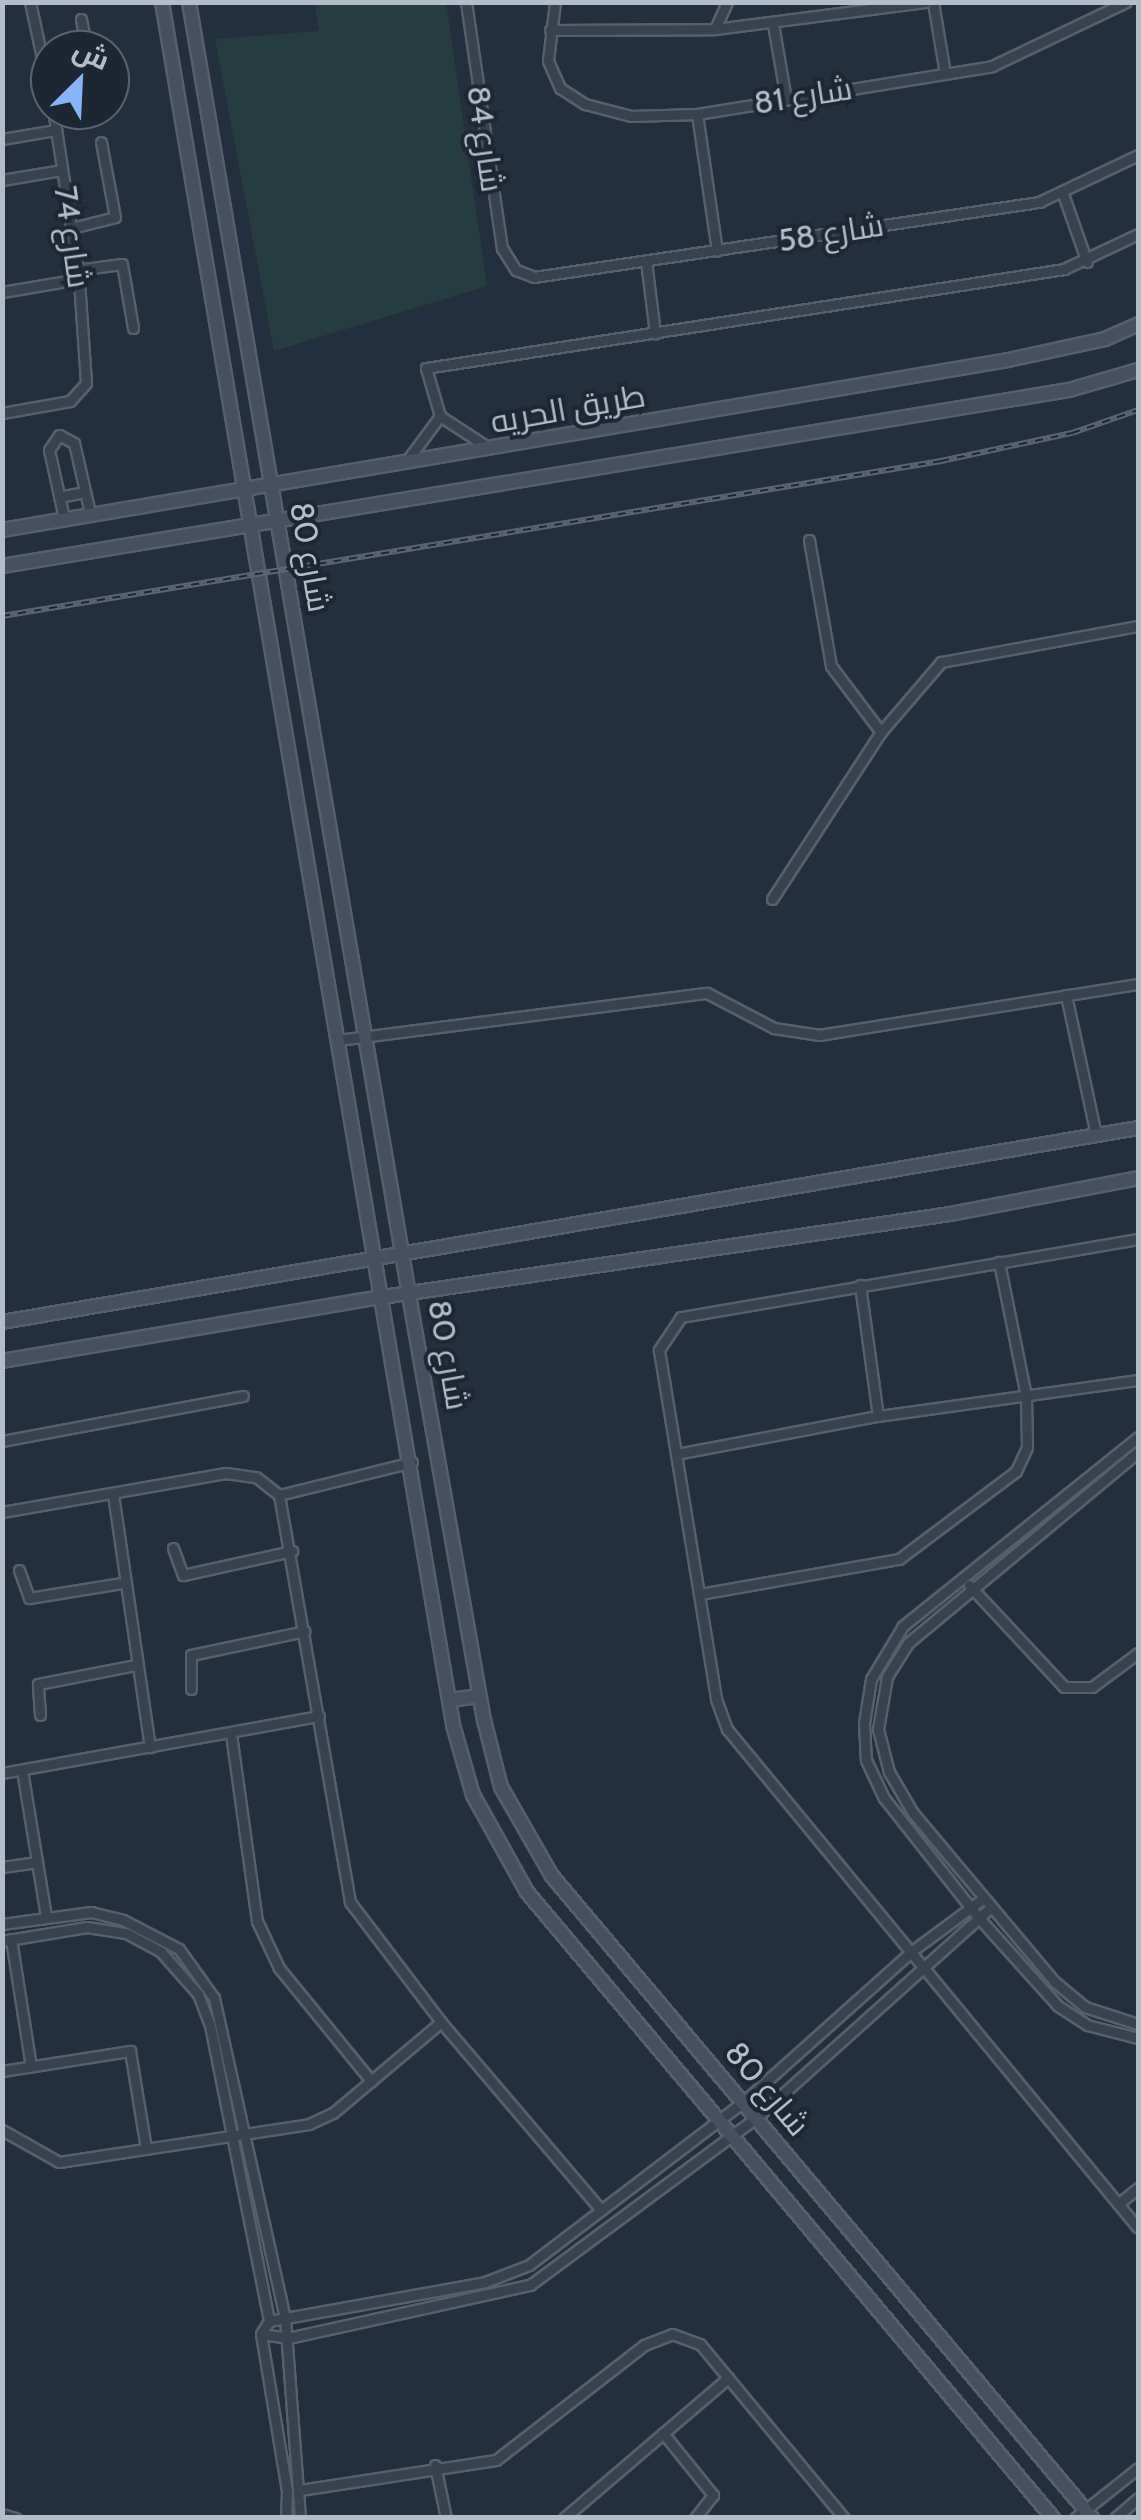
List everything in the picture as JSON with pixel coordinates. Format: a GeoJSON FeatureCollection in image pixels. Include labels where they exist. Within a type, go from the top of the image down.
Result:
{"type":"FeatureCollection","features":[{"type":"Feature","properties":{"kind":"street"},"geometry":{"type":"LineString","coordinates":[[30,2],[36,30]]}},
{"type":"Feature","properties":{"kind":"street","name":"شارع 80"},"geometry":{"type":"LineString","coordinates":[[162,2],[240,486],[412,1462],[450,1700],[474,1795],[506,1861],[729,2138],[1053,2518]]}},
{"type":"Feature","properties":{"kind":"street","name":"شارع 80"},"geometry":{"type":"LineString","coordinates":[[189,2],[409,1294],[480,1696],[502,1786],[532,1848],[1084,2515]]}},
{"type":"Feature","properties":{"kind":"street","name":"شارع 84"},"geometry":{"type":"LineString","coordinates":[[466,2],[496,218],[516,270]]}},
{"type":"Feature","properties":{"kind":"street","name":"شارع 81"},"geometry":{"type":"LineString","coordinates":[[555,2],[550,30],[552,75],[572,97],[631,116],[696,114],[1014,59],[1126,2]]}},
{"type":"Feature","properties":{"kind":"street"},"geometry":{"type":"LineString","coordinates":[[715,30],[727,2]]}},
{"type":"Feature","properties":{"kind":"street"},"geometry":{"type":"LineString","coordinates":[[550,30],[715,30],[925,2]]}},
{"type":"Feature","properties":{"kind":"street"},"geometry":{"type":"LineString","coordinates":[[933,2],[944,74]]}},
{"type":"Feature","properties":{"kind":"street"},"geometry":{"type":"LineString","coordinates":[[80,19],[82,30]]}},
{"type":"Feature","properties":{"kind":"street"},"geometry":{"type":"LineString","coordinates":[[773,24],[786,98]]}},
{"type":"Feature","properties":{"kind":"street"},"geometry":{"type":"LineString","coordinates":[[696,114],[717,251]]}},
{"type":"Feature","properties":{"kind":"street"},"geometry":{"type":"LineString","coordinates":[[2,139],[56,130]]}},
{"type":"Feature","properties":{"kind":"street","name":"شارع 74"},"geometry":{"type":"LineString","coordinates":[[2,413],[70,401],[86,383],[88,365],[78,274],[56,130]]}},
{"type":"Feature","properties":{"kind":"street"},"geometry":{"type":"LineString","coordinates":[[72,228],[115,217],[101,142]]}},
{"type":"Feature","properties":{"kind":"street","name":"شارع 58"},"geometry":{"type":"LineString","coordinates":[[516,270],[545,276],[1063,194],[1138,157]]}},
{"type":"Feature","properties":{"kind":"street"},"geometry":{"type":"LineString","coordinates":[[2,180],[62,170]]}},
{"type":"Feature","properties":{"kind":"street"},"geometry":{"type":"LineString","coordinates":[[1063,194],[1087,262]]}},
{"type":"Feature","properties":{"kind":"street"},"geometry":{"type":"LineString","coordinates":[[493,450],[440,416],[426,368],[1087,262],[1138,234]]}},
{"type":"Feature","properties":{"kind":"street"},"geometry":{"type":"LineString","coordinates":[[646,261],[655,333]]}},
{"type":"Feature","properties":{"kind":"street"},"geometry":{"type":"LineString","coordinates":[[2,292],[122,264],[133,328]]}},
{"type":"Feature","properties":{"kind":"street","name":"طريق الحريه"},"geometry":{"type":"LineString","coordinates":[[2,530],[240,486],[322,480],[1008,360],[1105,339],[1138,324]]}},
{"type":"Feature","properties":{"kind":"street","name":"طريق الحريه"},"geometry":{"type":"LineString","coordinates":[[2,566],[275,516],[1069,390],[1138,370]]}},
{"type":"Feature","properties":{"kind":"street"},"geometry":{"type":"LineString","coordinates":[[405,463],[440,416]]}},
{"type":"Feature","properties":{"kind":"street"},"geometry":{"type":"LineString","coordinates":[[64,518],[49,450],[59,436],[74,442],[90,514]]}},
{"type":"Feature","properties":{"kind":"street"},"geometry":{"type":"LineString","coordinates":[[59,498],[85,492]]}},
{"type":"Feature","properties":{"kind":"street"},"geometry":{"type":"LineString","coordinates":[[808,540],[830,666],[881,732]]}},
{"type":"Feature","properties":{"kind":"street"},"geometry":{"type":"LineString","coordinates":[[772,899],[881,732],[941,662],[1138,626]]}},
{"type":"Feature","properties":{"kind":"street"},"geometry":{"type":"LineString","coordinates":[[322,950],[349,946]]}},
{"type":"Feature","properties":{"kind":"street"},"geometry":{"type":"LineString","coordinates":[[338,1040],[707,994],[774,1028],[819,1036],[1138,984]]}},
{"type":"Feature","properties":{"kind":"street"},"geometry":{"type":"LineString","coordinates":[[1066,996],[1096,1135]]}},
{"type":"Feature","properties":{"kind":"street"},"geometry":{"type":"LineString","coordinates":[[2,1322],[1138,1128]]}},
{"type":"Feature","properties":{"kind":"street"},"geometry":{"type":"LineString","coordinates":[[2,1361],[382,1297],[950,1214],[1138,1178]]}},
{"type":"Feature","properties":{"kind":"street"},"geometry":{"type":"LineString","coordinates":[[1138,1239],[860,1285],[673,1322],[659,1350],[727,1729],[1138,2228]]}},
{"type":"Feature","properties":{"kind":"street"},"geometry":{"type":"LineString","coordinates":[[700,1594],[884,1564],[912,1552],[1016,1471],[1027,1446],[1026,1396],[1000,1262]]}},
{"type":"Feature","properties":{"kind":"street"},"geometry":{"type":"LineString","coordinates":[[860,1285],[878,1416]]}},
{"type":"Feature","properties":{"kind":"street"},"geometry":{"type":"LineString","coordinates":[[676,1454],[878,1416],[1138,1380]]}},
{"type":"Feature","properties":{"kind":"street"},"geometry":{"type":"LineString","coordinates":[[2,1441],[244,1396]]}},
{"type":"Feature","properties":{"kind":"street"},"geometry":{"type":"LineString","coordinates":[[1138,1437],[902,1626],[881,1655],[866,1704],[864,1739],[884,1798],[975,1913],[1072,2017],[1138,2038]]}},
{"type":"Feature","properties":{"kind":"street"},"geometry":{"type":"LineString","coordinates":[[1138,1452],[971,1587],[897,1659],[882,1695],[878,1729],[900,1794],[1069,1996],[1102,2016],[1138,2024]]}},
{"type":"Feature","properties":{"kind":"street"},"geometry":{"type":"LineString","coordinates":[[279,1496],[412,1462]]}},
{"type":"Feature","properties":{"kind":"street"},"geometry":{"type":"LineString","coordinates":[[2,1512],[241,1473],[279,1496],[292,1551],[350,1902],[441,2022],[601,2210]]}},
{"type":"Feature","properties":{"kind":"street"},"geometry":{"type":"LineString","coordinates":[[113,1494],[122,1583],[150,1747]]}},
{"type":"Feature","properties":{"kind":"street"},"geometry":{"type":"LineString","coordinates":[[174,1548],[184,1575],[292,1551]]}},
{"type":"Feature","properties":{"kind":"street"},"geometry":{"type":"LineString","coordinates":[[19,1570],[29,1598],[122,1583]]}},
{"type":"Feature","properties":{"kind":"street"},"geometry":{"type":"LineString","coordinates":[[961,1576],[1064,1687],[1092,1687],[1138,1652]]}},
{"type":"Feature","properties":{"kind":"street"},"geometry":{"type":"LineString","coordinates":[[191,1688],[191,1655],[305,1631]]}},
{"type":"Feature","properties":{"kind":"street"},"geometry":{"type":"LineString","coordinates":[[40,1715],[38,1684],[136,1665]]}},
{"type":"Feature","properties":{"kind":"street"},"geometry":{"type":"LineString","coordinates":[[450,1700],[480,1696]]}},
{"type":"Feature","properties":{"kind":"street"},"geometry":{"type":"LineString","coordinates":[[2,1773],[319,1716]]}},
{"type":"Feature","properties":{"kind":"street"},"geometry":{"type":"LineString","coordinates":[[231,1734],[256,1921],[279,1968],[371,2081]]}},
{"type":"Feature","properties":{"kind":"street"},"geometry":{"type":"LineString","coordinates":[[22,1770],[46,1916]]}},
{"type":"Feature","properties":{"kind":"street"},"geometry":{"type":"LineString","coordinates":[[2,1867],[36,1862]]}},
{"type":"Feature","properties":{"kind":"street"},"geometry":{"type":"LineString","coordinates":[[260,2334],[288,2338],[530,2285],[756,2118],[987,1902]]}},
{"type":"Feature","properties":{"kind":"street"},"geometry":{"type":"LineString","coordinates":[[2,1924],[91,1912],[124,1920],[180,1949],[199,1970],[224,2026],[242,2135],[285,2318],[302,2489],[300,2518]]}},
{"type":"Feature","properties":{"kind":"street"},"geometry":{"type":"LineString","coordinates":[[268,2321],[509,2275],[552,2250],[742,2103],[912,1952],[975,1913]]}},
{"type":"Feature","properties":{"kind":"street"},"geometry":{"type":"LineString","coordinates":[[31,2066],[7,1940],[106,1928],[144,1941],[176,1965],[210,2025],[268,2321],[260,2334],[287,2492],[286,2518]]}},
{"type":"Feature","properties":{"kind":"street"},"geometry":{"type":"LineString","coordinates":[[2,2130],[60,2162],[230,2138],[322,2120],[441,2022]]}},
{"type":"Feature","properties":{"kind":"street"},"geometry":{"type":"LineString","coordinates":[[2,2071],[130,2051],[146,2149]]}},
{"type":"Feature","properties":{"kind":"street"},"geometry":{"type":"LineString","coordinates":[[1118,2204],[1138,2188]]}},
{"type":"Feature","properties":{"kind":"street"},"geometry":{"type":"LineString","coordinates":[[287,2492],[435,2465],[496,2460],[518,2449],[657,2337],[672,2334],[700,2344],[844,2518]]}},
{"type":"Feature","properties":{"kind":"street"},"geometry":{"type":"LineString","coordinates":[[564,2518],[728,2378]]}},
{"type":"Feature","properties":{"kind":"street"},"geometry":{"type":"LineString","coordinates":[[663,2433],[713,2495],[695,2518]]}},
{"type":"Feature","properties":{"kind":"street"},"geometry":{"type":"LineString","coordinates":[[435,2465],[446,2518]]}},
{"type":"Feature","properties":{"kind":"street"},"geometry":{"type":"LineString","coordinates":[[1084,2515],[1138,2468]]}},
{"type":"Feature","properties":{"kind":"street"},"geometry":{"type":"LineString","coordinates":[[1115,2518],[1138,2498]]}},
{"type":"Feature","properties":{"kind":"street"},"geometry":{"type":"LineString","coordinates":[[825,2518],[836,2508]]}},
{"type":"Feature","properties":{"kind":"street"},"geometry":{"type":"LineString","coordinates":[[2,2514],[16,2518]]}},
{"type":"Feature","properties":{"kind":"green space"},"geometry":{"type":"Polygon","coordinates":[[[315,3],[446,3],[487,286],[274,351],[215,39],[319,31],[315,3]]]}},
{"type":"Feature","properties":{"kind":"railway"},"geometry":{"type":"LineString","coordinates":[[2,616],[941,461],[1072,433],[1138,410]]}}]}
